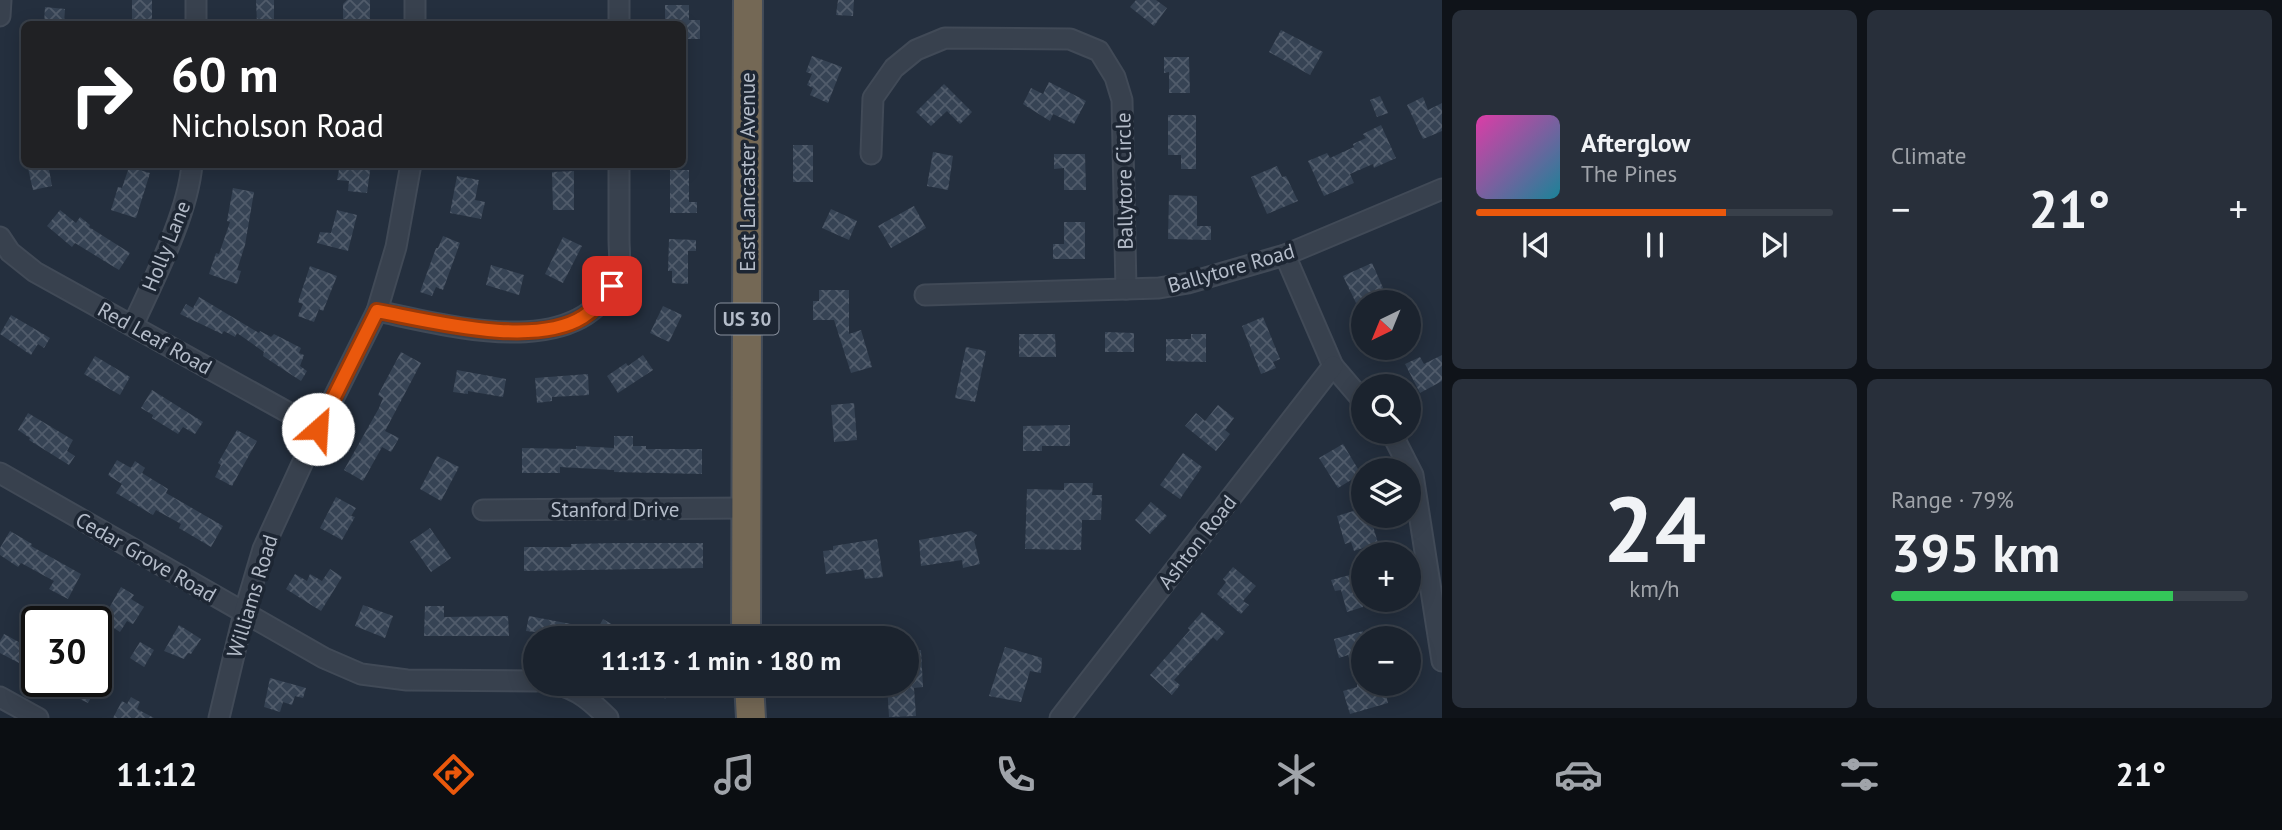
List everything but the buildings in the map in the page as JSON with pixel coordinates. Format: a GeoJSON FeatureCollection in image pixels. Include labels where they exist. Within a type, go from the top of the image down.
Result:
{"type":"FeatureCollection","features":[{"type":"Feature","properties":{"kind":"highway","name":"East Lancaster Avenue"},"geometry":{"type":"LineString","coordinates":[[746,626],[748,0]]}},
{"type":"Feature","properties":{"kind":"highway"},"geometry":{"type":"LineString","coordinates":[[750,696],[751,718]]}},
{"type":"Feature","properties":{"kind":"street"},"geometry":{"type":"LineString","coordinates":[[0,16],[1,0]]}},
{"type":"Feature","properties":{"kind":"street"},"geometry":{"type":"LineString","coordinates":[[196,0],[197,21]]}},
{"type":"Feature","properties":{"kind":"street"},"geometry":{"type":"LineString","coordinates":[[415,0],[415,21]]}},
{"type":"Feature","properties":{"kind":"street"},"geometry":{"type":"LineString","coordinates":[[619,0],[619,21]]}},
{"type":"Feature","properties":{"kind":"street","name":"Ballytore Circle"},"geometry":{"type":"LineString","coordinates":[[871,154],[873,98],[894,68],[916,50],[945,38],[1070,38],[1099,51],[1115,77],[1122,100],[1126,289]]}},
{"type":"Feature","properties":{"kind":"street","name":"Holly Lane"},"geometry":{"type":"LineString","coordinates":[[133,325],[165,255],[191,182],[192,168]]}},
{"type":"Feature","properties":{"kind":"street","name":"Williams Road"},"geometry":{"type":"LineString","coordinates":[[219,718],[244,613],[263,549],[318,429],[377,311],[396,247],[410,168]]}},
{"type":"Feature","properties":{"kind":"street"},"geometry":{"type":"LineString","coordinates":[[377,311],[476,330],[539,330],[568,324],[583,317],[599,304],[612,286],[619,269],[619,168]]}},
{"type":"Feature","properties":{"kind":"street","name":"Ballytore Road"},"geometry":{"type":"LineString","coordinates":[[925,295],[1159,288],[1188,283],[1285,256],[1442,189]]}},
{"type":"Feature","properties":{"kind":"street","name":"Red Leaf Road"},"geometry":{"type":"LineString","coordinates":[[0,237],[10,252],[35,272],[318,429]]}},
{"type":"Feature","properties":{"kind":"street"},"geometry":{"type":"LineString","coordinates":[[1285,256],[1333,366],[1351,387]]}},
{"type":"Feature","properties":{"kind":"street","name":"Ashton Road"},"geometry":{"type":"LineString","coordinates":[[1060,718],[1333,366]]}},
{"type":"Feature","properties":{"kind":"street"},"geometry":{"type":"LineString","coordinates":[[1397,444],[1413,475],[1442,661]]}},
{"type":"Feature","properties":{"kind":"street","name":"Cedar Grove Road"},"geometry":{"type":"LineString","coordinates":[[0,473],[324,658],[361,674],[407,680],[523,681]]}},
{"type":"Feature","properties":{"kind":"street","name":"Stanford Drive"},"geometry":{"type":"LineString","coordinates":[[483,510],[746,508]]}},
{"type":"Feature","properties":{"kind":"street"},"geometry":{"type":"LineString","coordinates":[[584,696],[608,718]]}},
{"type":"Feature","properties":{"kind":"street"},"geometry":{"type":"LineString","coordinates":[[0,697],[38,718]]}},
{"type":"Feature","properties":{"kind":"route"},"geometry":{"type":"LineString","coordinates":[[318,429],[377,311],[476,330],[539,330],[568,324],[583,317],[599,304],[612,286]]}}]}
